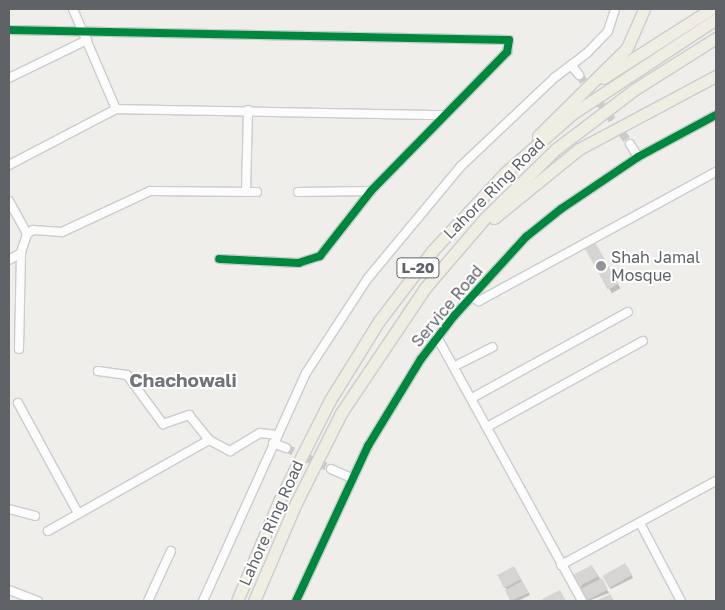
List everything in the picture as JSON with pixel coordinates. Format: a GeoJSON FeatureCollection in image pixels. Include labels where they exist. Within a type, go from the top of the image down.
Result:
{"type":"FeatureCollection","features":[{"type":"Feature","properties":{"kind":"highway"},"geometry":{"type":"LineString","coordinates":[[530,148],[544,127],[589,86],[626,48],[644,9]]}},
{"type":"Feature","properties":{"kind":"highway"},"geometry":{"type":"LineString","coordinates":[[589,86],[709,16]]}},
{"type":"Feature","properties":{"kind":"highway","name":"Lahore Ring Road"},"geometry":{"type":"LineString","coordinates":[[237,601],[308,440],[369,337],[433,250],[530,148],[572,114],[709,16]]}},
{"type":"Feature","properties":{"kind":"highway","name":"Lahore Ring Road"},"geometry":{"type":"LineString","coordinates":[[254,601],[296,503],[356,384],[394,328],[464,241],[590,120],[716,38]]}},
{"type":"Feature","properties":{"kind":"highway"},"geometry":{"type":"LineString","coordinates":[[464,241],[579,149],[716,76]]}},
{"type":"Feature","properties":{"kind":"street"},"geometry":{"type":"LineString","coordinates":[[73,9],[116,109]]}},
{"type":"Feature","properties":{"kind":"street"},"geometry":{"type":"LineString","coordinates":[[204,601],[275,439],[317,354],[392,247],[480,147],[608,31],[615,9]]}},
{"type":"Feature","properties":{"kind":"street"},"geometry":{"type":"LineString","coordinates":[[9,30],[508,40],[507,52],[441,115],[371,191],[331,247],[312,261],[219,259]]}},
{"type":"Feature","properties":{"kind":"street"},"geometry":{"type":"LineString","coordinates":[[9,78],[87,40]]}},
{"type":"Feature","properties":{"kind":"street"},"geometry":{"type":"LineString","coordinates":[[571,65],[579,75]]}},
{"type":"Feature","properties":{"kind":"street"},"geometry":{"type":"LineString","coordinates":[[9,165],[116,109],[441,115]]}},
{"type":"Feature","properties":{"kind":"street"},"geometry":{"type":"LineString","coordinates":[[246,192],[248,110]]}},
{"type":"Feature","properties":{"kind":"street","name":"Service Road"},"geometry":{"type":"LineString","coordinates":[[296,601],[351,478],[437,337],[471,297],[541,224],[638,157],[716,115]]}},
{"type":"Feature","properties":{"kind":"street"},"geometry":{"type":"LineString","coordinates":[[630,144],[638,157]]}},
{"type":"Feature","properties":{"kind":"street"},"geometry":{"type":"LineString","coordinates":[[471,297],[480,301],[716,172]]}},
{"type":"Feature","properties":{"kind":"street"},"geometry":{"type":"LineString","coordinates":[[19,349],[21,253],[27,234],[33,230],[62,232],[150,191],[257,192]]}},
{"type":"Feature","properties":{"kind":"street"},"geometry":{"type":"LineString","coordinates":[[298,192],[371,191]]}},
{"type":"Feature","properties":{"kind":"street"},"geometry":{"type":"LineString","coordinates":[[9,201],[27,234]]}},
{"type":"Feature","properties":{"kind":"street"},"geometry":{"type":"LineString","coordinates":[[9,260],[21,253]]}},
{"type":"Feature","properties":{"kind":"street"},"geometry":{"type":"LineString","coordinates":[[472,398],[628,312]]}},
{"type":"Feature","properties":{"kind":"street"},"geometry":{"type":"LineString","coordinates":[[437,337],[582,601]]}},
{"type":"Feature","properties":{"kind":"street"},"geometry":{"type":"LineString","coordinates":[[487,427],[643,340]]}},
{"type":"Feature","properties":{"kind":"street"},"geometry":{"type":"LineString","coordinates":[[454,366],[493,348]]}},
{"type":"Feature","properties":{"kind":"street"},"geometry":{"type":"LineString","coordinates":[[98,371],[127,375],[163,424],[189,414],[209,440],[230,451],[260,433],[275,439],[286,448]]}},
{"type":"Feature","properties":{"kind":"street"},"geometry":{"type":"LineString","coordinates":[[18,403],[78,513]]}},
{"type":"Feature","properties":{"kind":"street"},"geometry":{"type":"LineString","coordinates":[[48,531],[209,440]]}},
{"type":"Feature","properties":{"kind":"street"},"geometry":{"type":"LineString","coordinates":[[331,469],[351,478]]}},
{"type":"Feature","properties":{"kind":"street"},"geometry":{"type":"LineString","coordinates":[[561,565],[716,481]]}},
{"type":"Feature","properties":{"kind":"street"},"geometry":{"type":"LineString","coordinates":[[9,509],[35,516]]}},
{"type":"Feature","properties":{"kind":"street"},"geometry":{"type":"LineString","coordinates":[[640,523],[681,601]]}},
{"type":"Feature","properties":{"kind":"street"},"geometry":{"type":"LineString","coordinates":[[148,601],[171,551]]}},
{"type":"Feature","properties":{"kind":"street"},"geometry":{"type":"LineString","coordinates":[[9,590],[38,601]]}},
{"type":"Feature","properties":{"kind":"building","name":"Shah Jamal Mosque"},"geometry":{"type":"Polygon","coordinates":[[[595,242],[618,284],[608,290],[585,248],[595,242]]]}},
{"type":"Feature","properties":{"kind":"building"},"geometry":{"type":"Polygon","coordinates":[[[625,563],[632,575],[609,588],[602,576],[625,563]]]}},
{"type":"Feature","properties":{"kind":"building"},"geometry":{"type":"Polygon","coordinates":[[[592,565],[598,577],[578,587],[572,575],[592,565]]]}},
{"type":"Feature","properties":{"kind":"building"},"geometry":{"type":"Polygon","coordinates":[[[514,566],[521,579],[504,588],[497,575],[514,566]]]}},
{"type":"Feature","properties":{"kind":"building"},"geometry":{"type":"Polygon","coordinates":[[[602,578],[608,590],[586,601],[580,589],[602,578]]]}},
{"type":"Feature","properties":{"kind":"building"},"geometry":{"type":"Polygon","coordinates":[[[522,581],[529,593],[510,601],[505,590],[522,581]]]}},
{"type":"Feature","properties":{"kind":"building"},"geometry":{"type":"Polygon","coordinates":[[[560,590],[566,601],[543,601],[542,599],[560,590]]]}},
{"type":"Feature","properties":{"kind":"building"},"geometry":{"type":"Polygon","coordinates":[[[610,594],[614,601],[596,601],[610,594]]]}},
{"type":"Feature","properties":{"kind":"tunnel"},"geometry":{"type":"LineString","coordinates":[[579,75],[630,144]]}},
{"type":"Feature","properties":{"kind":"tunnel"},"geometry":{"type":"LineString","coordinates":[[286,448],[331,469]]}},
{"type":"Feature","properties":{"kind":"cycle path"},"geometry":{"type":"LineString","coordinates":[[9,30],[509,40],[507,52],[371,191],[320,256],[299,263],[219,259]]}},
{"type":"Feature","properties":{"kind":"cycle path"},"geometry":{"type":"LineString","coordinates":[[296,601],[368,446],[421,359],[454,316],[526,237],[561,209],[638,157],[716,115]]}},
{"type":"Feature","properties":{"kind":"place","name":"Shah Jamal Mosque"},"geometry":{"type":"Point","coordinates":[601,266]}},
{"type":"Feature","properties":{"kind":"district","name":"Chachowali"},"geometry":{"type":"Point","coordinates":[183,380]}}]}
